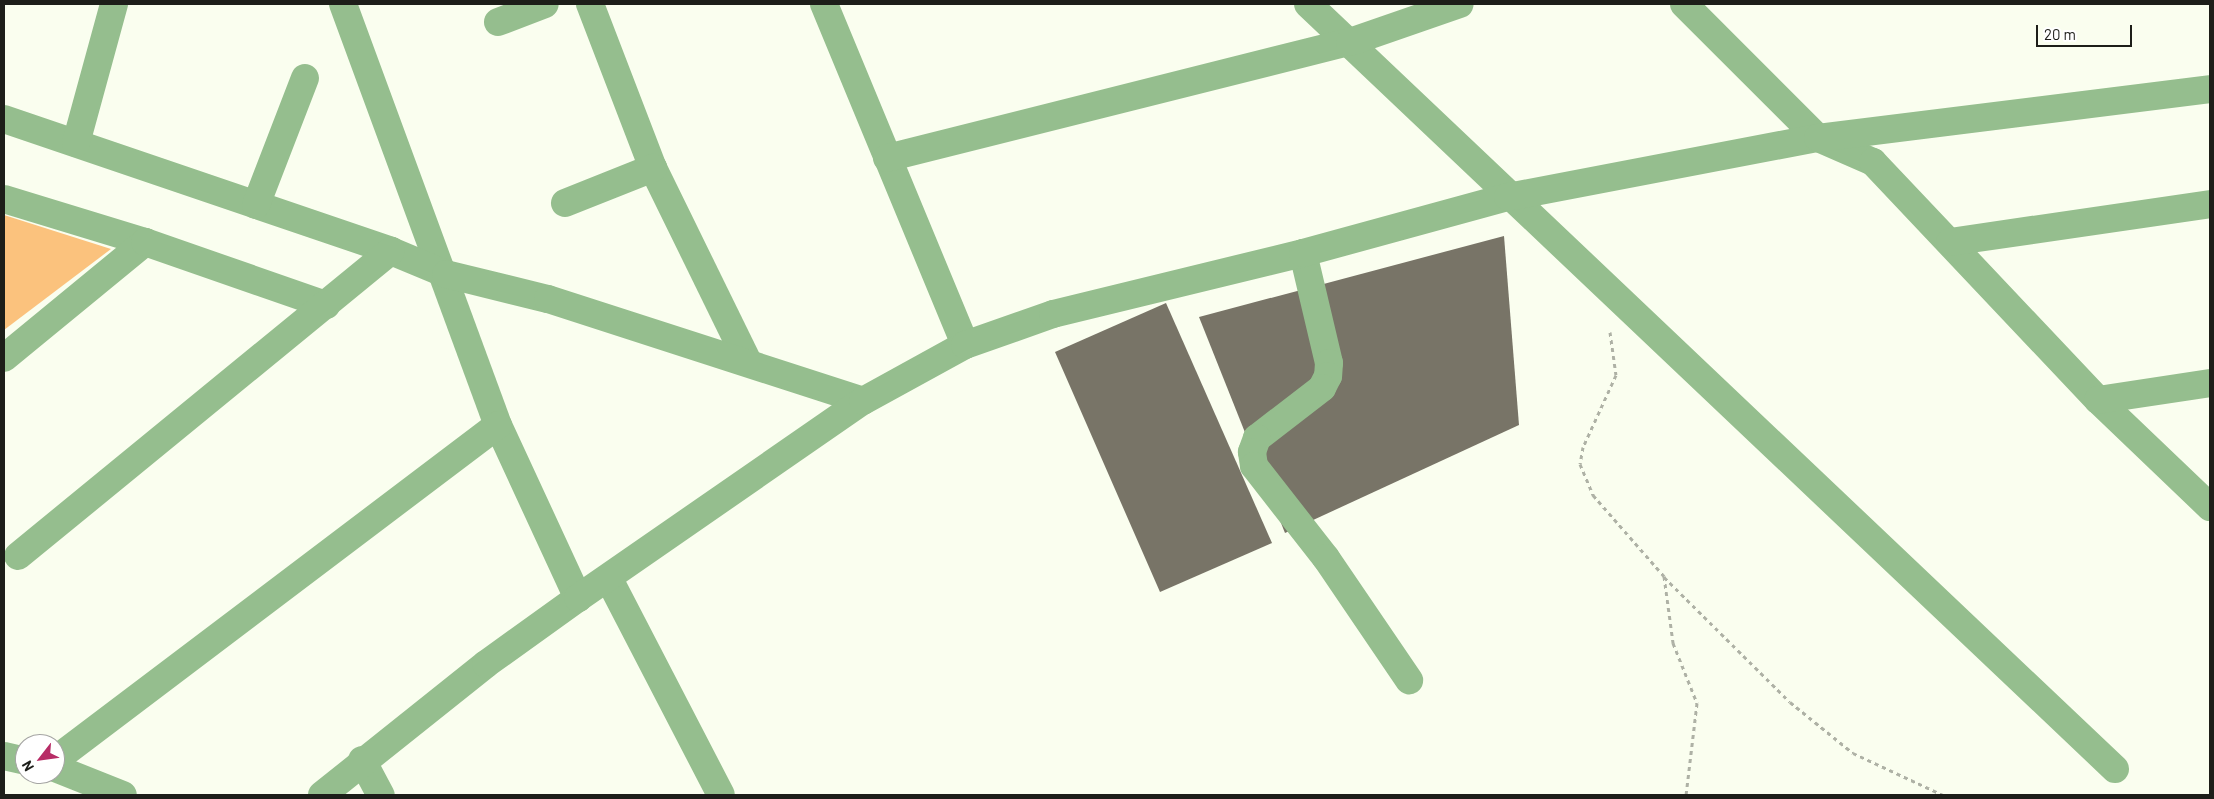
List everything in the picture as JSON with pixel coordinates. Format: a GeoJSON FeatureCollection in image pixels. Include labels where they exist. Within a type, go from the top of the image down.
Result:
{"type":"FeatureCollection","features":[{"type":"Feature","properties":{"kind":"street"},"geometry":{"type":"LineString","coordinates":[[76,143],[114,4]]}},
{"type":"Feature","properties":{"kind":"street"},"geometry":{"type":"LineString","coordinates":[[343,4],[446,274],[498,425],[578,598]]}},
{"type":"Feature","properties":{"kind":"street"},"geometry":{"type":"LineString","coordinates":[[498,22],[545,4]]}},
{"type":"Feature","properties":{"kind":"street"},"geometry":{"type":"LineString","coordinates":[[590,4],[653,168],[748,362]]}},
{"type":"Feature","properties":{"kind":"street"},"geometry":{"type":"LineString","coordinates":[[824,4],[965,345]]}},
{"type":"Feature","properties":{"kind":"street"},"geometry":{"type":"LineString","coordinates":[[1308,4],[1350,42],[1508,197],[1686,359],[2115,769]]}},
{"type":"Feature","properties":{"kind":"street"},"geometry":{"type":"LineString","coordinates":[[887,158],[1350,42],[1460,4]]}},
{"type":"Feature","properties":{"kind":"street"},"geometry":{"type":"LineString","coordinates":[[1684,4],[1818,138],[1873,162],[2098,400],[2210,507]]}},
{"type":"Feature","properties":{"kind":"street"},"geometry":{"type":"LineString","coordinates":[[256,205],[305,78]]}},
{"type":"Feature","properties":{"kind":"street"},"geometry":{"type":"LineString","coordinates":[[322,795],[362,760],[578,598],[609,579],[863,401],[965,345],[1053,314],[1303,253],[1508,197],[1818,138],[2210,89]]}},
{"type":"Feature","properties":{"kind":"street"},"geometry":{"type":"LineString","coordinates":[[4,119],[391,251],[446,274],[548,298],[863,401]]}},
{"type":"Feature","properties":{"kind":"street"},"geometry":{"type":"LineString","coordinates":[[565,203],[653,168]]}},
{"type":"Feature","properties":{"kind":"street"},"geometry":{"type":"LineString","coordinates":[[4,199],[146,242],[326,305]]}},
{"type":"Feature","properties":{"kind":"street"},"geometry":{"type":"LineString","coordinates":[[1950,242],[2210,204]]}},
{"type":"Feature","properties":{"kind":"street"},"geometry":{"type":"LineString","coordinates":[[4,358],[146,242]]}},
{"type":"Feature","properties":{"kind":"street"},"geometry":{"type":"LineString","coordinates":[[18,556],[391,251]]}},
{"type":"Feature","properties":{"kind":"street"},"geometry":{"type":"LineString","coordinates":[[1303,253],[1329,363],[1328,376],[1322,388],[1257,438],[1252,452],[1254,466],[1326,558],[1409,680]]}},
{"type":"Feature","properties":{"kind":"street"},"geometry":{"type":"LineString","coordinates":[[2098,400],[2210,384]]}},
{"type":"Feature","properties":{"kind":"street"},"geometry":{"type":"LineString","coordinates":[[65,752],[498,425]]}},
{"type":"Feature","properties":{"kind":"street"},"geometry":{"type":"LineString","coordinates":[[609,579],[721,795]]}},
{"type":"Feature","properties":{"kind":"street"},"geometry":{"type":"LineString","coordinates":[[362,760],[381,795]]}},
{"type":"Feature","properties":{"kind":"street"},"geometry":{"type":"LineString","coordinates":[[65,772],[123,795]]}},
{"type":"Feature","properties":{"kind":"path"},"geometry":{"type":"LineString","coordinates":[[1607,322],[1616,375],[1583,447],[1580,464],[1593,495],[1664,576],[1790,702],[1853,752],[1943,795]]}},
{"type":"Feature","properties":{"kind":"path"},"geometry":{"type":"LineString","coordinates":[[1664,576],[1673,643],[1697,703],[1686,795]]}},
{"type":"Feature","properties":{"kind":"shaded area"},"geometry":{"type":"Polygon","coordinates":[[[4,215],[111,249],[4,330],[4,215]]]}},
{"type":"Feature","properties":{"kind":"building"},"geometry":{"type":"Polygon","coordinates":[[[1504,236],[1519,425],[1285,533],[1199,317],[1504,236]]]}},
{"type":"Feature","properties":{"kind":"building"},"geometry":{"type":"Polygon","coordinates":[[[1166,303],[1272,543],[1160,592],[1055,352],[1166,303]]]}}]}
